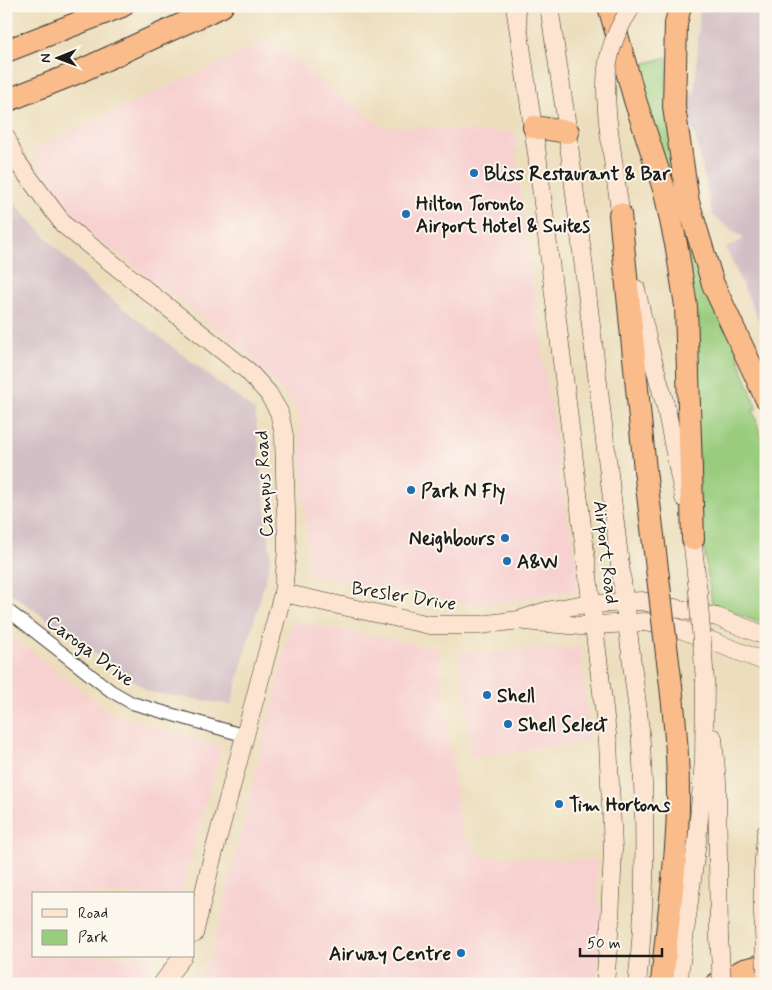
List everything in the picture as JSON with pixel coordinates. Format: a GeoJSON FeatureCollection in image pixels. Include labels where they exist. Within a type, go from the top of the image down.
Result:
{"type":"FeatureCollection","features":[{"type":"Feature","properties":{"kind":"highway"},"geometry":{"type":"LineString","coordinates":[[6,51],[122,6]]}},
{"type":"Feature","properties":{"kind":"highway"},"geometry":{"type":"LineString","coordinates":[[11,99],[76,72],[222,6]]}},
{"type":"Feature","properties":{"kind":"highway"},"geometry":{"type":"LineString","coordinates":[[609,6],[635,100],[665,192],[686,306],[693,539]]}},
{"type":"Feature","properties":{"kind":"highway"},"geometry":{"type":"LineString","coordinates":[[680,6],[676,24],[674,107],[688,202],[714,284],[766,398]]}},
{"type":"Feature","properties":{"kind":"highway"},"geometry":{"type":"LineString","coordinates":[[534,127],[568,132]]}},
{"type":"Feature","properties":{"kind":"highway"},"geometry":{"type":"LineString","coordinates":[[620,214],[645,470],[675,728],[678,791],[676,856],[662,984]]}},
{"type":"Feature","properties":{"kind":"highway"},"geometry":{"type":"LineString","coordinates":[[717,984],[744,970],[766,965]]}},
{"type":"Feature","properties":{"kind":"street","name":"Airport Road"},"geometry":{"type":"LineString","coordinates":[[515,6],[534,127],[608,742],[612,810],[612,896],[605,984]]}},
{"type":"Feature","properties":{"kind":"street","name":"Airport Road"},"geometry":{"type":"LineString","coordinates":[[548,6],[568,132],[640,729],[644,788],[645,883],[637,984]]}},
{"type":"Feature","properties":{"kind":"street"},"geometry":{"type":"LineString","coordinates":[[632,6],[621,22],[610,48],[606,73],[605,100],[620,214],[648,342],[666,408],[693,539],[705,681],[717,772],[719,938],[722,984]]}},
{"type":"Feature","properties":{"kind":"street","name":"Campus Road"},"geometry":{"type":"LineString","coordinates":[[6,137],[11,160],[64,225],[248,372],[268,393],[280,412],[284,434],[287,550],[283,593],[195,930]]}},
{"type":"Feature","properties":{"kind":"street","name":"Bresler Drive"},"geometry":{"type":"LineString","coordinates":[[283,593],[430,625],[480,625],[519,620],[546,611],[592,604],[642,601],[717,617],[766,636]]}},
{"type":"Feature","properties":{"kind":"street","name":"Caroga Drive"},"geometry":{"type":"LineString","coordinates":[[6,609],[111,691],[132,703],[246,736]]}},
{"type":"Feature","properties":{"kind":"street","name":"Bresler Drive"},"geometry":{"type":"LineString","coordinates":[[519,620],[554,625],[644,622],[675,627],[766,662]]}},
{"type":"Feature","properties":{"kind":"street"},"geometry":{"type":"LineString","coordinates":[[678,984],[697,842],[704,760],[705,681]]}},
{"type":"Feature","properties":{"kind":"street"},"geometry":{"type":"LineString","coordinates":[[766,832],[763,872],[766,971]]}},
{"type":"Feature","properties":{"kind":"street"},"geometry":{"type":"LineString","coordinates":[[162,984],[182,958]]}},
{"type":"Feature","properties":{"kind":"street"},"geometry":{"type":"LineString","coordinates":[[741,984],[766,976]]}},
{"type":"Feature","properties":{"kind":"shaded area"},"geometry":{"type":"Polygon","coordinates":[[[700,6],[761,6],[766,9],[766,337],[726,248],[744,239],[713,216],[695,134],[691,129],[688,118],[691,95],[695,93],[700,6]]]}},
{"type":"Feature","properties":{"kind":"shaded area"},"geometry":{"type":"Polygon","coordinates":[[[269,40],[381,126],[516,133],[516,161],[548,393],[552,410],[559,477],[579,576],[579,581],[573,591],[480,605],[309,574],[298,409],[246,351],[79,225],[44,178],[32,149],[269,40]]]}},
{"type":"Feature","properties":{"kind":"shaded area"},"geometry":{"type":"Polygon","coordinates":[[[6,195],[88,281],[255,411],[271,559],[231,705],[149,692],[6,590],[6,195]]]}},
{"type":"Feature","properties":{"kind":"shaded area"},"geometry":{"type":"Polygon","coordinates":[[[292,621],[438,648],[461,832],[482,856],[598,862],[596,905],[603,906],[596,984],[193,984],[211,957],[292,621]]]}},
{"type":"Feature","properties":{"kind":"shaded area"},"geometry":{"type":"Polygon","coordinates":[[[6,632],[109,712],[221,747],[182,892],[32,892],[32,958],[157,958],[137,984],[6,984],[6,632]]]}},
{"type":"Feature","properties":{"kind":"shaded area"},"geometry":{"type":"Polygon","coordinates":[[[580,647],[590,741],[472,757],[459,651],[492,652],[580,647]]]}},
{"type":"Feature","properties":{"kind":"green space"},"geometry":{"type":"Polygon","coordinates":[[[667,57],[668,124],[743,371],[757,409],[753,409],[761,437],[766,439],[766,629],[757,622],[712,604],[702,537],[697,418],[635,66],[667,57]]]}},
{"type":"Feature","properties":{"kind":"place","name":"Bliss Restaurant & Bar"},"geometry":{"type":"Point","coordinates":[474,173]}},
{"type":"Feature","properties":{"kind":"place","name":"Hilton Toronto Airport Hotel & Suites"},"geometry":{"type":"Point","coordinates":[406,214]}},
{"type":"Feature","properties":{"kind":"place","name":"Park N Fly"},"geometry":{"type":"Point","coordinates":[411,490]}},
{"type":"Feature","properties":{"kind":"place","name":"Neighbours"},"geometry":{"type":"Point","coordinates":[505,538]}},
{"type":"Feature","properties":{"kind":"place","name":"A&W"},"geometry":{"type":"Point","coordinates":[507,561]}},
{"type":"Feature","properties":{"kind":"place","name":"Shell"},"geometry":{"type":"Point","coordinates":[487,695]}},
{"type":"Feature","properties":{"kind":"place","name":"Shell Select"},"geometry":{"type":"Point","coordinates":[508,724]}},
{"type":"Feature","properties":{"kind":"place","name":"Tim Hortons"},"geometry":{"type":"Point","coordinates":[559,804]}},
{"type":"Feature","properties":{"kind":"place","name":"Airway Centre"},"geometry":{"type":"Point","coordinates":[461,953]}}]}
